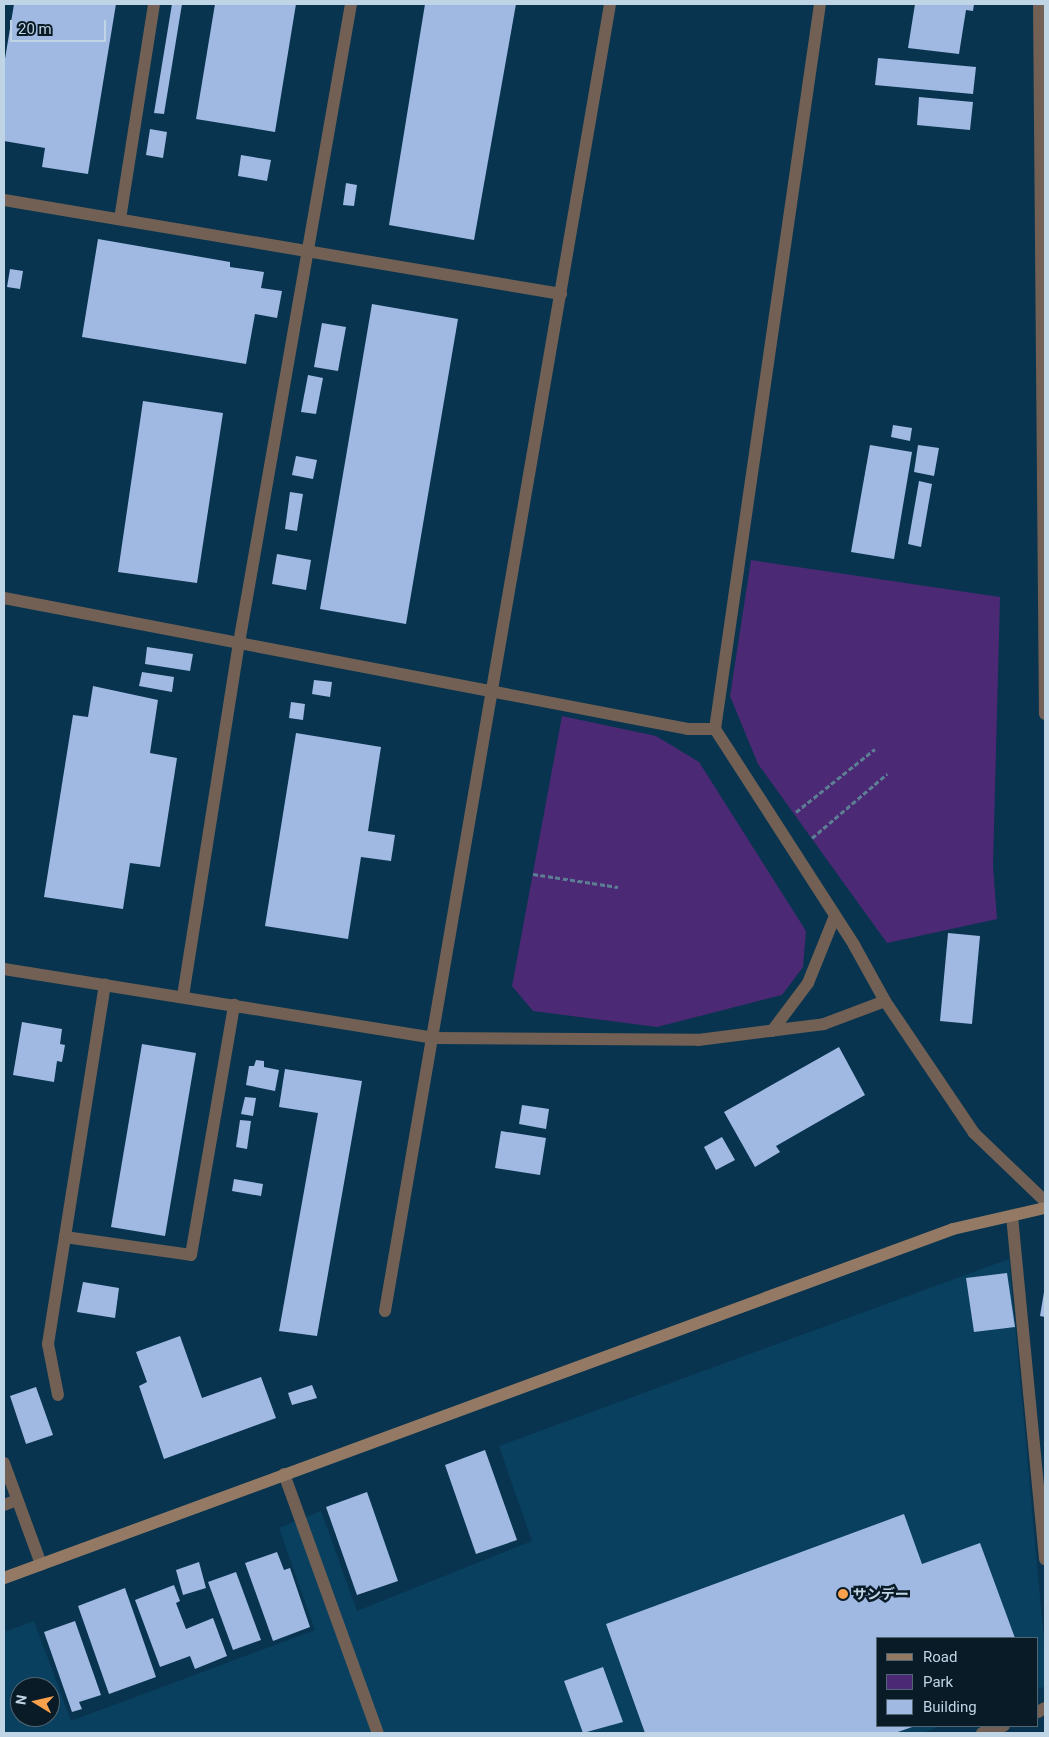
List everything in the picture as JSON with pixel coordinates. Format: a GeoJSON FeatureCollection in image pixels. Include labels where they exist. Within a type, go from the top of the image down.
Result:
{"type":"FeatureCollection","features":[{"type":"Feature","properties":{"kind":"street"},"geometry":{"type":"LineString","coordinates":[[120,219],[154,4]]}},
{"type":"Feature","properties":{"kind":"street"},"geometry":{"type":"LineString","coordinates":[[183,996],[239,644],[306,250],[351,4]]}},
{"type":"Feature","properties":{"kind":"street"},"geometry":{"type":"LineString","coordinates":[[385,1312],[434,1038],[490,691],[561,294],[610,4]]}},
{"type":"Feature","properties":{"kind":"street"},"geometry":{"type":"LineString","coordinates":[[820,4],[715,729],[835,916],[885,1001],[974,1133],[1045,1201]]}},
{"type":"Feature","properties":{"kind":"street"},"geometry":{"type":"LineString","coordinates":[[1038,4],[1044,460],[1045,714]]}},
{"type":"Feature","properties":{"kind":"street"},"geometry":{"type":"LineString","coordinates":[[4,200],[561,294]]}},
{"type":"Feature","properties":{"kind":"street"},"geometry":{"type":"LineString","coordinates":[[4,598],[688,729],[715,729]]}},
{"type":"Feature","properties":{"kind":"street"},"geometry":{"type":"LineString","coordinates":[[772,1031],[808,983],[835,916]]}},
{"type":"Feature","properties":{"kind":"street"},"geometry":{"type":"LineString","coordinates":[[4,969],[234,1004],[434,1038],[698,1040],[824,1024],[885,1001]]}},
{"type":"Feature","properties":{"kind":"street"},"geometry":{"type":"LineString","coordinates":[[58,1395],[48,1344],[105,984]]}},
{"type":"Feature","properties":{"kind":"street"},"geometry":{"type":"LineString","coordinates":[[65,1237],[191,1255],[234,1004]]}},
{"type":"Feature","properties":{"kind":"street"},"geometry":{"type":"LineString","coordinates":[[4,1578],[953,1229],[1045,1208]]}},
{"type":"Feature","properties":{"kind":"street"},"geometry":{"type":"LineString","coordinates":[[1012,1216],[1045,1559]]}},
{"type":"Feature","properties":{"kind":"street"},"geometry":{"type":"LineString","coordinates":[[4,1463],[40,1564]]}},
{"type":"Feature","properties":{"kind":"street"},"geometry":{"type":"LineString","coordinates":[[284,1474],[378,1733]]}},
{"type":"Feature","properties":{"kind":"street"},"geometry":{"type":"LineString","coordinates":[[4,1505],[17,1500]]}},
{"type":"Feature","properties":{"kind":"street"},"geometry":{"type":"LineString","coordinates":[[982,1733],[1001,1727]]}},
{"type":"Feature","properties":{"kind":"path"},"geometry":{"type":"LineString","coordinates":[[778,826],[875,749]]}},
{"type":"Feature","properties":{"kind":"path"},"geometry":{"type":"LineString","coordinates":[[794,853],[887,774]]}},
{"type":"Feature","properties":{"kind":"path"},"geometry":{"type":"LineString","coordinates":[[533,874],[618,887]]}},
{"type":"Feature","properties":{"kind":"shaded area"},"geometry":{"type":"Polygon","coordinates":[[[1009,1259],[1045,1652],[1045,1686],[1039,1689],[1039,1637],[876,1637],[876,1727],[938,1727],[922,1733],[4,1733],[4,1632],[34,1621],[55,1677],[10,1677],[10,1727],[60,1727],[60,1691],[71,1721],[315,1630],[279,1528],[321,1511],[357,1611],[532,1541],[499,1446],[1009,1259]]]}},
{"type":"Feature","properties":{"kind":"green space"},"geometry":{"type":"Polygon","coordinates":[[[751,560],[1000,597],[993,866],[997,919],[887,943],[758,764],[730,696],[751,560]]]}},
{"type":"Feature","properties":{"kind":"green space"},"geometry":{"type":"Polygon","coordinates":[[[562,716],[656,736],[699,762],[806,931],[803,967],[782,995],[657,1027],[533,1011],[512,986],[562,716]]]}},
{"type":"Feature","properties":{"kind":"building"},"geometry":{"type":"Polygon","coordinates":[[[14,4],[116,4],[88,174],[42,167],[45,148],[4,141],[4,65],[14,4]]]}},
{"type":"Feature","properties":{"kind":"building"},"geometry":{"type":"Polygon","coordinates":[[[172,4],[182,4],[164,114],[154,113],[172,4]]]}},
{"type":"Feature","properties":{"kind":"building"},"geometry":{"type":"Polygon","coordinates":[[[215,4],[296,4],[275,132],[196,119],[215,4]]]}},
{"type":"Feature","properties":{"kind":"building"},"geometry":{"type":"Polygon","coordinates":[[[425,4],[516,4],[474,240],[389,225],[425,4]]]}},
{"type":"Feature","properties":{"kind":"building"},"geometry":{"type":"Polygon","coordinates":[[[915,4],[974,4],[973,11],[966,10],[959,54],[908,48],[915,4]]]}},
{"type":"Feature","properties":{"kind":"building"},"geometry":{"type":"Polygon","coordinates":[[[878,58],[976,67],[973,94],[875,85],[878,58]]]}},
{"type":"Feature","properties":{"kind":"building"},"geometry":{"type":"Polygon","coordinates":[[[919,97],[973,102],[970,130],[917,125],[919,97]]]}},
{"type":"Feature","properties":{"kind":"building"},"geometry":{"type":"Polygon","coordinates":[[[150,129],[167,132],[163,158],[146,155],[150,129]]]}},
{"type":"Feature","properties":{"kind":"building"},"geometry":{"type":"Polygon","coordinates":[[[241,155],[271,160],[267,181],[238,176],[241,155]]]}},
{"type":"Feature","properties":{"kind":"building"},"geometry":{"type":"Polygon","coordinates":[[[346,183],[357,185],[354,206],[343,205],[346,183]]]}},
{"type":"Feature","properties":{"kind":"building"},"geometry":{"type":"Polygon","coordinates":[[[98,239],[230,262],[230,267],[264,272],[261,288],[282,291],[277,318],[255,314],[246,364],[82,337],[98,239]]]}},
{"type":"Feature","properties":{"kind":"building"},"geometry":{"type":"Polygon","coordinates":[[[10,269],[23,271],[20,289],[7,287],[10,269]]]}},
{"type":"Feature","properties":{"kind":"building"},"geometry":{"type":"Polygon","coordinates":[[[372,304],[458,319],[406,624],[320,609],[372,304]]]}},
{"type":"Feature","properties":{"kind":"building"},"geometry":{"type":"Polygon","coordinates":[[[322,323],[346,327],[338,371],[314,367],[322,323]]]}},
{"type":"Feature","properties":{"kind":"building"},"geometry":{"type":"Polygon","coordinates":[[[308,375],[323,378],[316,414],[301,412],[308,375]]]}},
{"type":"Feature","properties":{"kind":"building"},"geometry":{"type":"Polygon","coordinates":[[[143,401],[223,413],[197,583],[118,572],[143,401]]]}},
{"type":"Feature","properties":{"kind":"building"},"geometry":{"type":"Polygon","coordinates":[[[893,425],[912,428],[910,441],[891,437],[893,425]]]}},
{"type":"Feature","properties":{"kind":"building"},"geometry":{"type":"Polygon","coordinates":[[[870,445],[912,452],[894,559],[851,552],[870,445]]]}},
{"type":"Feature","properties":{"kind":"building"},"geometry":{"type":"Polygon","coordinates":[[[918,445],[939,448],[934,476],[914,472],[918,445]]]}},
{"type":"Feature","properties":{"kind":"building"},"geometry":{"type":"Polygon","coordinates":[[[296,456],[317,460],[313,479],[292,475],[296,456]]]}},
{"type":"Feature","properties":{"kind":"building"},"geometry":{"type":"Polygon","coordinates":[[[919,481],[932,484],[921,547],[908,544],[919,481]]]}},
{"type":"Feature","properties":{"kind":"building"},"geometry":{"type":"Polygon","coordinates":[[[290,492],[303,494],[297,531],[285,529],[290,492]]]}},
{"type":"Feature","properties":{"kind":"building"},"geometry":{"type":"Polygon","coordinates":[[[277,554],[311,560],[306,590],[272,584],[277,554]]]}},
{"type":"Feature","properties":{"kind":"building"},"geometry":{"type":"Polygon","coordinates":[[[147,647],[193,654],[190,671],[145,664],[147,647]]]}},
{"type":"Feature","properties":{"kind":"building"},"geometry":{"type":"Polygon","coordinates":[[[142,672],[174,677],[172,692],[139,686],[142,672]]]}},
{"type":"Feature","properties":{"kind":"building"},"geometry":{"type":"Polygon","coordinates":[[[314,680],[332,682],[330,697],[312,694],[314,680]]]}},
{"type":"Feature","properties":{"kind":"building"},"geometry":{"type":"Polygon","coordinates":[[[93,686],[158,700],[150,753],[177,758],[160,867],[130,863],[123,909],[44,897],[73,715],[88,717],[93,686]]]}},
{"type":"Feature","properties":{"kind":"building"},"geometry":{"type":"Polygon","coordinates":[[[291,702],[305,704],[303,720],[289,718],[291,702]]]}},
{"type":"Feature","properties":{"kind":"building"},"geometry":{"type":"Polygon","coordinates":[[[296,733],[381,747],[368,831],[395,835],[391,861],[361,857],[348,939],[265,926],[296,733]]]}},
{"type":"Feature","properties":{"kind":"building"},"geometry":{"type":"Polygon","coordinates":[[[948,933],[980,936],[972,1024],[940,1021],[948,933]]]}},
{"type":"Feature","properties":{"kind":"building"},"geometry":{"type":"Polygon","coordinates":[[[22,1022],[62,1029],[60,1044],[65,1045],[62,1062],[57,1061],[54,1082],[13,1075],[22,1022]]]}},
{"type":"Feature","properties":{"kind":"building"},"geometry":{"type":"Polygon","coordinates":[[[142,1044],[196,1053],[165,1236],[111,1227],[142,1044]]]}},
{"type":"Feature","properties":{"kind":"building"},"geometry":{"type":"Polygon","coordinates":[[[839,1047],[865,1095],[776,1146],[780,1152],[755,1167],[724,1112],[839,1047]]]}},
{"type":"Feature","properties":{"kind":"building"},"geometry":{"type":"Polygon","coordinates":[[[256,1060],[264,1061],[264,1067],[279,1070],[275,1091],[246,1085],[249,1066],[254,1066],[256,1060]]]}},
{"type":"Feature","properties":{"kind":"building"},"geometry":{"type":"Polygon","coordinates":[[[285,1069],[362,1081],[317,1336],[279,1331],[318,1113],[279,1107],[285,1069]]]}},
{"type":"Feature","properties":{"kind":"building"},"geometry":{"type":"Polygon","coordinates":[[[245,1097],[256,1098],[253,1116],[241,1114],[245,1097]]]}},
{"type":"Feature","properties":{"kind":"building"},"geometry":{"type":"Polygon","coordinates":[[[522,1105],[549,1109],[546,1129],[519,1124],[522,1105]]]}},
{"type":"Feature","properties":{"kind":"building"},"geometry":{"type":"Polygon","coordinates":[[[240,1120],[251,1121],[247,1149],[236,1147],[240,1120]]]}},
{"type":"Feature","properties":{"kind":"building"},"geometry":{"type":"Polygon","coordinates":[[[501,1131],[546,1138],[540,1175],[495,1168],[501,1131]]]}},
{"type":"Feature","properties":{"kind":"building"},"geometry":{"type":"Polygon","coordinates":[[[722,1137],[735,1160],[716,1170],[704,1147],[722,1137]]]}},
{"type":"Feature","properties":{"kind":"building"},"geometry":{"type":"Polygon","coordinates":[[[234,1179],[263,1184],[261,1196],[232,1191],[234,1179]]]}},
{"type":"Feature","properties":{"kind":"building"},"geometry":{"type":"Polygon","coordinates":[[[1007,1273],[1015,1327],[974,1332],[966,1278],[1007,1273]]]}},
{"type":"Feature","properties":{"kind":"building"},"geometry":{"type":"Polygon","coordinates":[[[83,1282],[119,1288],[115,1318],[77,1312],[83,1282]]]}},
{"type":"Feature","properties":{"kind":"building"},"geometry":{"type":"Polygon","coordinates":[[[1045,1292],[1045,1317],[1040,1316],[1045,1292]]]}},
{"type":"Feature","properties":{"kind":"building"},"geometry":{"type":"Polygon","coordinates":[[[180,1336],[202,1398],[261,1377],[276,1418],[164,1459],[139,1386],[147,1382],[136,1352],[180,1336]]]}},
{"type":"Feature","properties":{"kind":"building"},"geometry":{"type":"Polygon","coordinates":[[[312,1385],[317,1398],[292,1405],[288,1393],[312,1385]]]}},
{"type":"Feature","properties":{"kind":"building"},"geometry":{"type":"Polygon","coordinates":[[[36,1387],[53,1435],[26,1444],[10,1396],[36,1387]]]}},
{"type":"Feature","properties":{"kind":"building"},"geometry":{"type":"Polygon","coordinates":[[[485,1450],[517,1540],[476,1554],[445,1465],[485,1450]]]}},
{"type":"Feature","properties":{"kind":"building"},"geometry":{"type":"Polygon","coordinates":[[[367,1492],[398,1581],[357,1595],[326,1507],[367,1492]]]}},
{"type":"Feature","properties":{"kind":"building","name":"サンデー"},"geometry":{"type":"Polygon","coordinates":[[[904,1514],[922,1564],[980,1543],[1015,1637],[876,1637],[876,1727],[912,1727],[895,1733],[645,1733],[606,1624],[904,1514]]]}},
{"type":"Feature","properties":{"kind":"building"},"geometry":{"type":"Polygon","coordinates":[[[277,1552],[284,1570],[290,1568],[310,1627],[273,1641],[245,1563],[277,1552]]]}},
{"type":"Feature","properties":{"kind":"building"},"geometry":{"type":"Polygon","coordinates":[[[199,1562],[206,1588],[183,1595],[176,1570],[199,1562]]]}},
{"type":"Feature","properties":{"kind":"building"},"geometry":{"type":"Polygon","coordinates":[[[236,1572],[261,1640],[233,1650],[208,1582],[236,1572]]]}},
{"type":"Feature","properties":{"kind":"building"},"geometry":{"type":"Polygon","coordinates":[[[174,1585],[180,1601],[176,1603],[186,1629],[213,1618],[227,1656],[195,1669],[190,1656],[160,1667],[135,1600],[174,1585]]]}},
{"type":"Feature","properties":{"kind":"building"},"geometry":{"type":"Polygon","coordinates":[[[125,1588],[156,1677],[109,1694],[78,1606],[125,1588]]]}},
{"type":"Feature","properties":{"kind":"building"},"geometry":{"type":"Polygon","coordinates":[[[75,1621],[101,1695],[79,1702],[82,1709],[72,1712],[44,1632],[75,1621]]]}},
{"type":"Feature","properties":{"kind":"building"},"geometry":{"type":"Polygon","coordinates":[[[603,1667],[623,1722],[583,1733],[564,1681],[603,1667]]]}},
{"type":"Feature","properties":{"kind":"place","name":"サンデー"},"geometry":{"type":"Point","coordinates":[843,1594]}}]}
